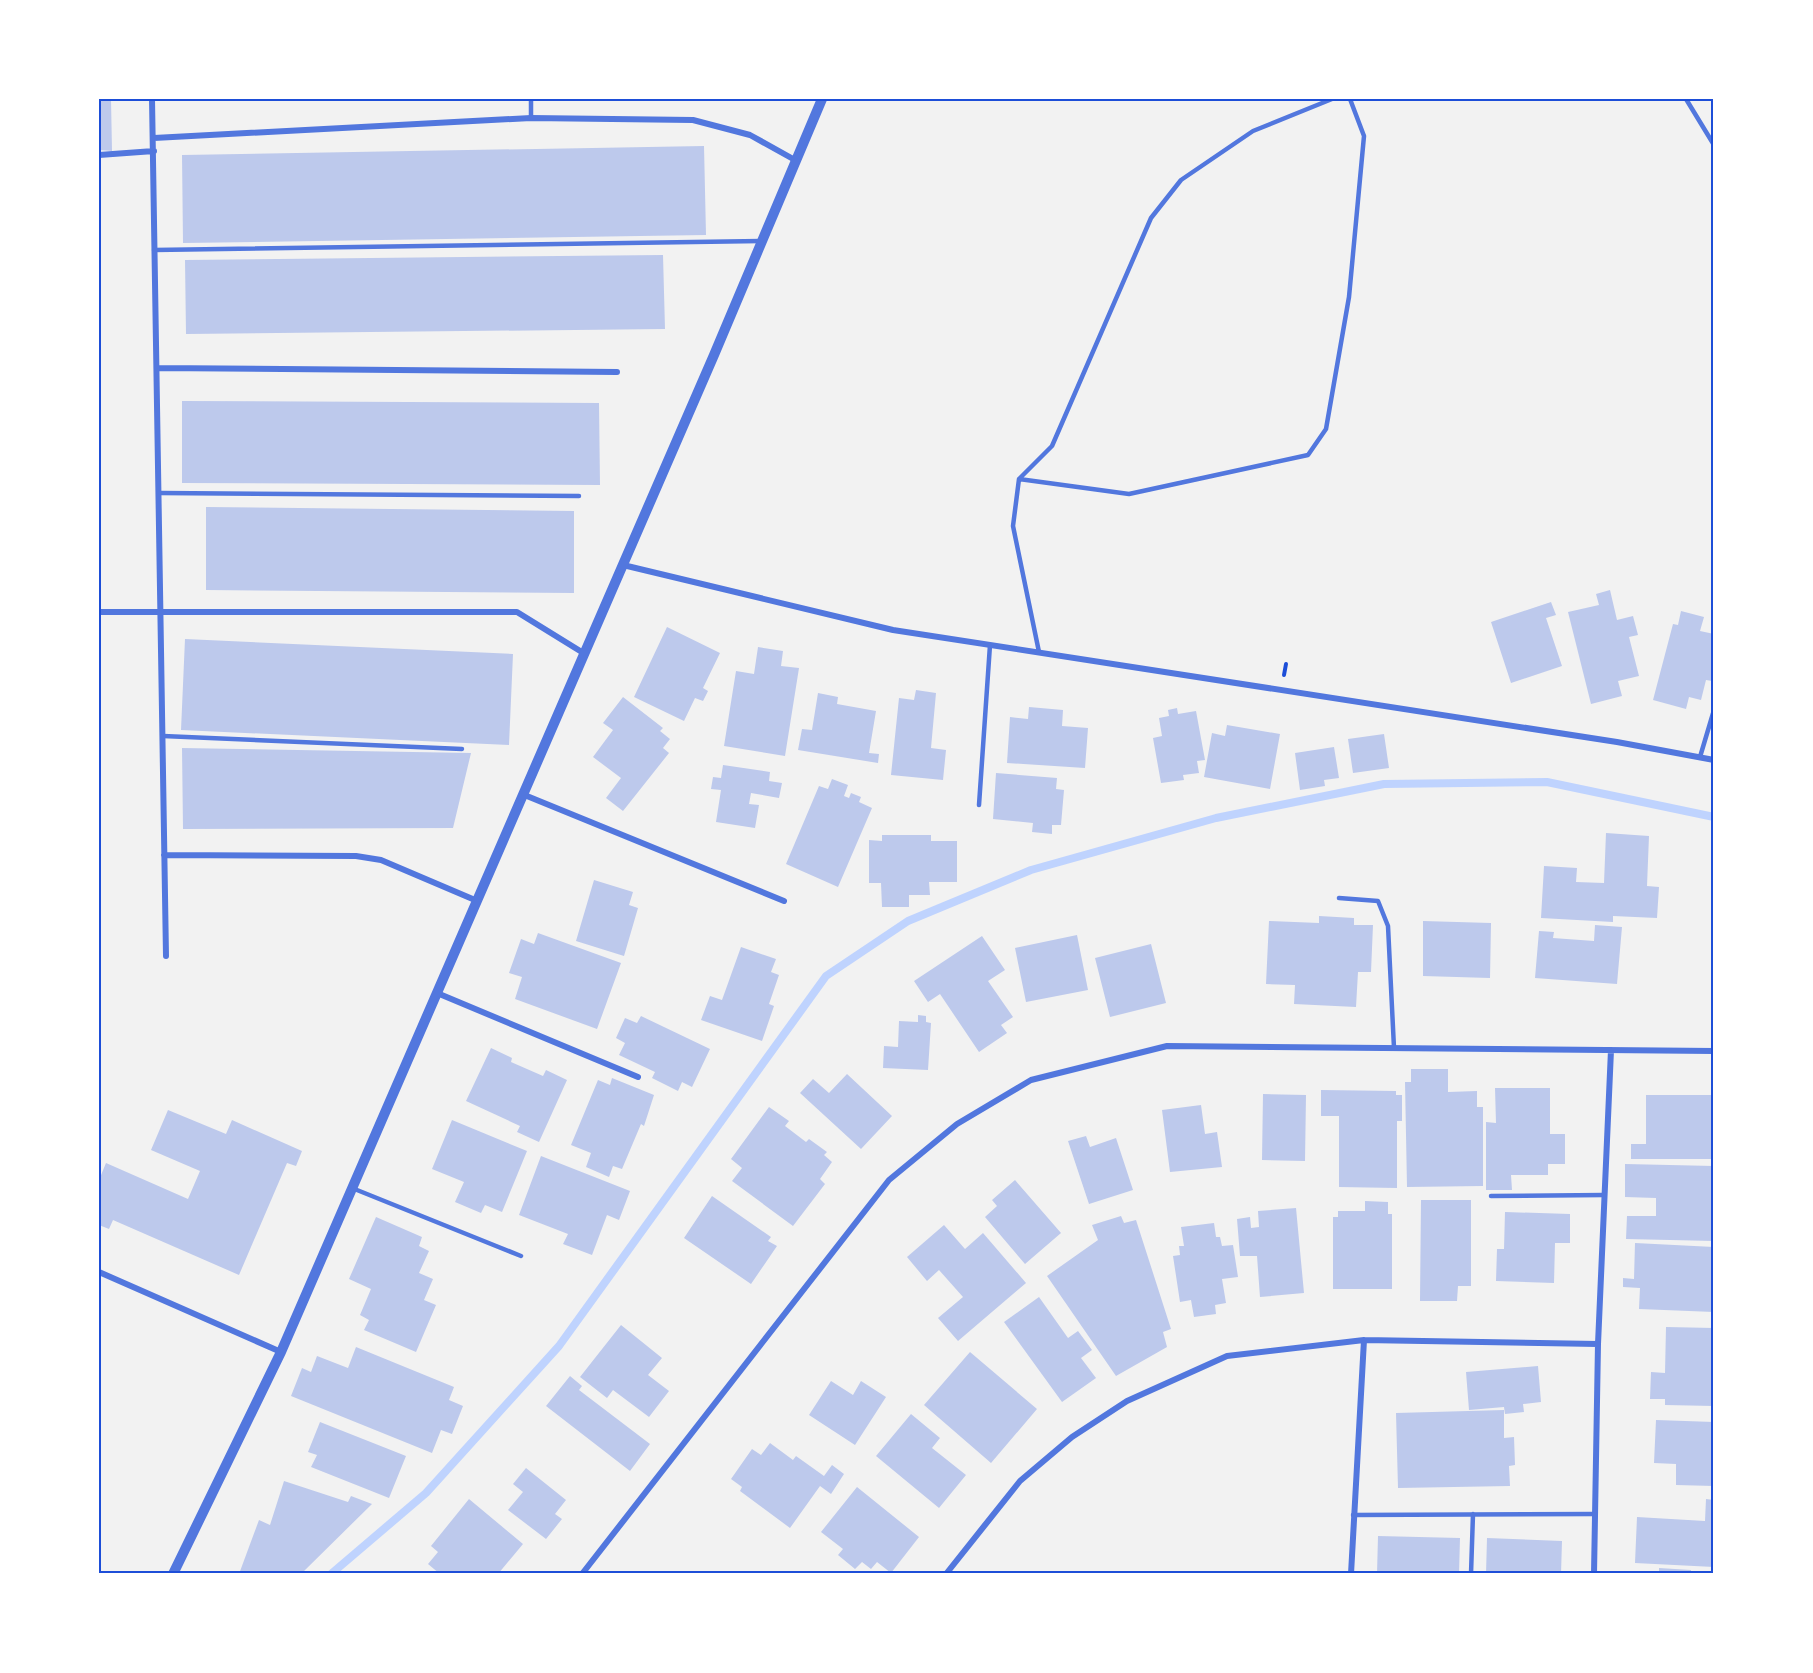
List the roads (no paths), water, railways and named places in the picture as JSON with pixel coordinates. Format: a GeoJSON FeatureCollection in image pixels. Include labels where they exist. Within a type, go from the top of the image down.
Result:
{"type":"FeatureCollection","features":[{"type":"Feature","properties":{"kind":"street"},"geometry":{"type":"LineString","coordinates":[[152,99],[163,613],[166,956]]}},
{"type":"Feature","properties":{"kind":"street"},"geometry":{"type":"LineString","coordinates":[[173,1574],[281,1352],[521,794],[585,654],[822,99]]}},
{"type":"Feature","properties":{"kind":"street"},"geometry":{"type":"LineString","coordinates":[[154,138],[531,118],[693,120],[750,135],[795,159]]}},
{"type":"Feature","properties":{"kind":"street"},"geometry":{"type":"LineString","coordinates":[[99,155],[154,151]]}},
{"type":"Feature","properties":{"kind":"street"},"geometry":{"type":"LineString","coordinates":[[157,368],[616,372]]}},
{"type":"Feature","properties":{"kind":"street"},"geometry":{"type":"LineString","coordinates":[[623,565],[892,630],[1714,760]]}},
{"type":"Feature","properties":{"kind":"street"},"geometry":{"type":"LineString","coordinates":[[99,612],[517,612],[585,654]]}},
{"type":"Feature","properties":{"kind":"street"},"geometry":{"type":"LineString","coordinates":[[521,794],[784,901]]}},
{"type":"Feature","properties":{"kind":"street"},"geometry":{"type":"LineString","coordinates":[[164,855],[356,856],[381,860],[476,900]]}},
{"type":"Feature","properties":{"kind":"street"},"geometry":{"type":"LineString","coordinates":[[436,993],[638,1077]]}},
{"type":"Feature","properties":{"kind":"street"},"geometry":{"type":"LineString","coordinates":[[582,1574],[889,1180],[957,1124],[1031,1080],[1167,1046],[1714,1051]]}},
{"type":"Feature","properties":{"kind":"street"},"geometry":{"type":"LineString","coordinates":[[1594,1574],[1598,1344],[1611,1050]]}},
{"type":"Feature","properties":{"kind":"street"},"geometry":{"type":"LineString","coordinates":[[99,1272],[281,1352]]}},
{"type":"Feature","properties":{"kind":"street"},"geometry":{"type":"LineString","coordinates":[[946,1574],[1020,1481],[1072,1437],[1127,1401],[1227,1356],[1364,1340],[1598,1344]]}},
{"type":"Feature","properties":{"kind":"street"},"geometry":{"type":"LineString","coordinates":[[1351,1574],[1364,1340]]}},
{"type":"Feature","properties":{"kind":"lane"},"geometry":{"type":"LineString","coordinates":[[531,99],[531,118]]}},
{"type":"Feature","properties":{"kind":"lane"},"geometry":{"type":"LineString","coordinates":[[1039,652],[1013,526],[1019,479],[1052,446],[1150,218],[1181,180],[1253,131],[1332,99]]}},
{"type":"Feature","properties":{"kind":"lane"},"geometry":{"type":"LineString","coordinates":[[1019,479],[1129,494],[1308,455],[1326,429],[1349,297],[1364,136],[1350,99]]}},
{"type":"Feature","properties":{"kind":"lane"},"geometry":{"type":"LineString","coordinates":[[1686,99],[1714,146]]}},
{"type":"Feature","properties":{"kind":"lane"},"geometry":{"type":"LineString","coordinates":[[154,250],[761,241]]}},
{"type":"Feature","properties":{"kind":"lane"},"geometry":{"type":"LineString","coordinates":[[160,493],[579,496]]}},
{"type":"Feature","properties":{"kind":"lane"},"geometry":{"type":"LineString","coordinates":[[979,805],[990,645]]}},
{"type":"Feature","properties":{"kind":"lane"},"geometry":{"type":"LineString","coordinates":[[1700,757],[1714,710]]}},
{"type":"Feature","properties":{"kind":"lane"},"geometry":{"type":"LineString","coordinates":[[163,736],[462,749]]}},
{"type":"Feature","properties":{"kind":"lane"},"geometry":{"type":"LineString","coordinates":[[1339,898],[1378,901],[1388,926],[1394,1048]]}},
{"type":"Feature","properties":{"kind":"lane"},"geometry":{"type":"LineString","coordinates":[[352,1188],[521,1256]]}},
{"type":"Feature","properties":{"kind":"lane"},"geometry":{"type":"LineString","coordinates":[[1491,1196],[1604,1195]]}},
{"type":"Feature","properties":{"kind":"lane"},"geometry":{"type":"LineString","coordinates":[[1471,1574],[1473,1514]]}},
{"type":"Feature","properties":{"kind":"lane"},"geometry":{"type":"LineString","coordinates":[[1353,1515],[1595,1514]]}},
{"type":"Feature","properties":{"kind":"waterway"},"geometry":{"type":"LineString","coordinates":[[331,1574],[426,1493],[559,1346],[826,976],[908,921],[1031,870],[1216,818],[1384,784],[1547,782],[1714,817]]}}]}
